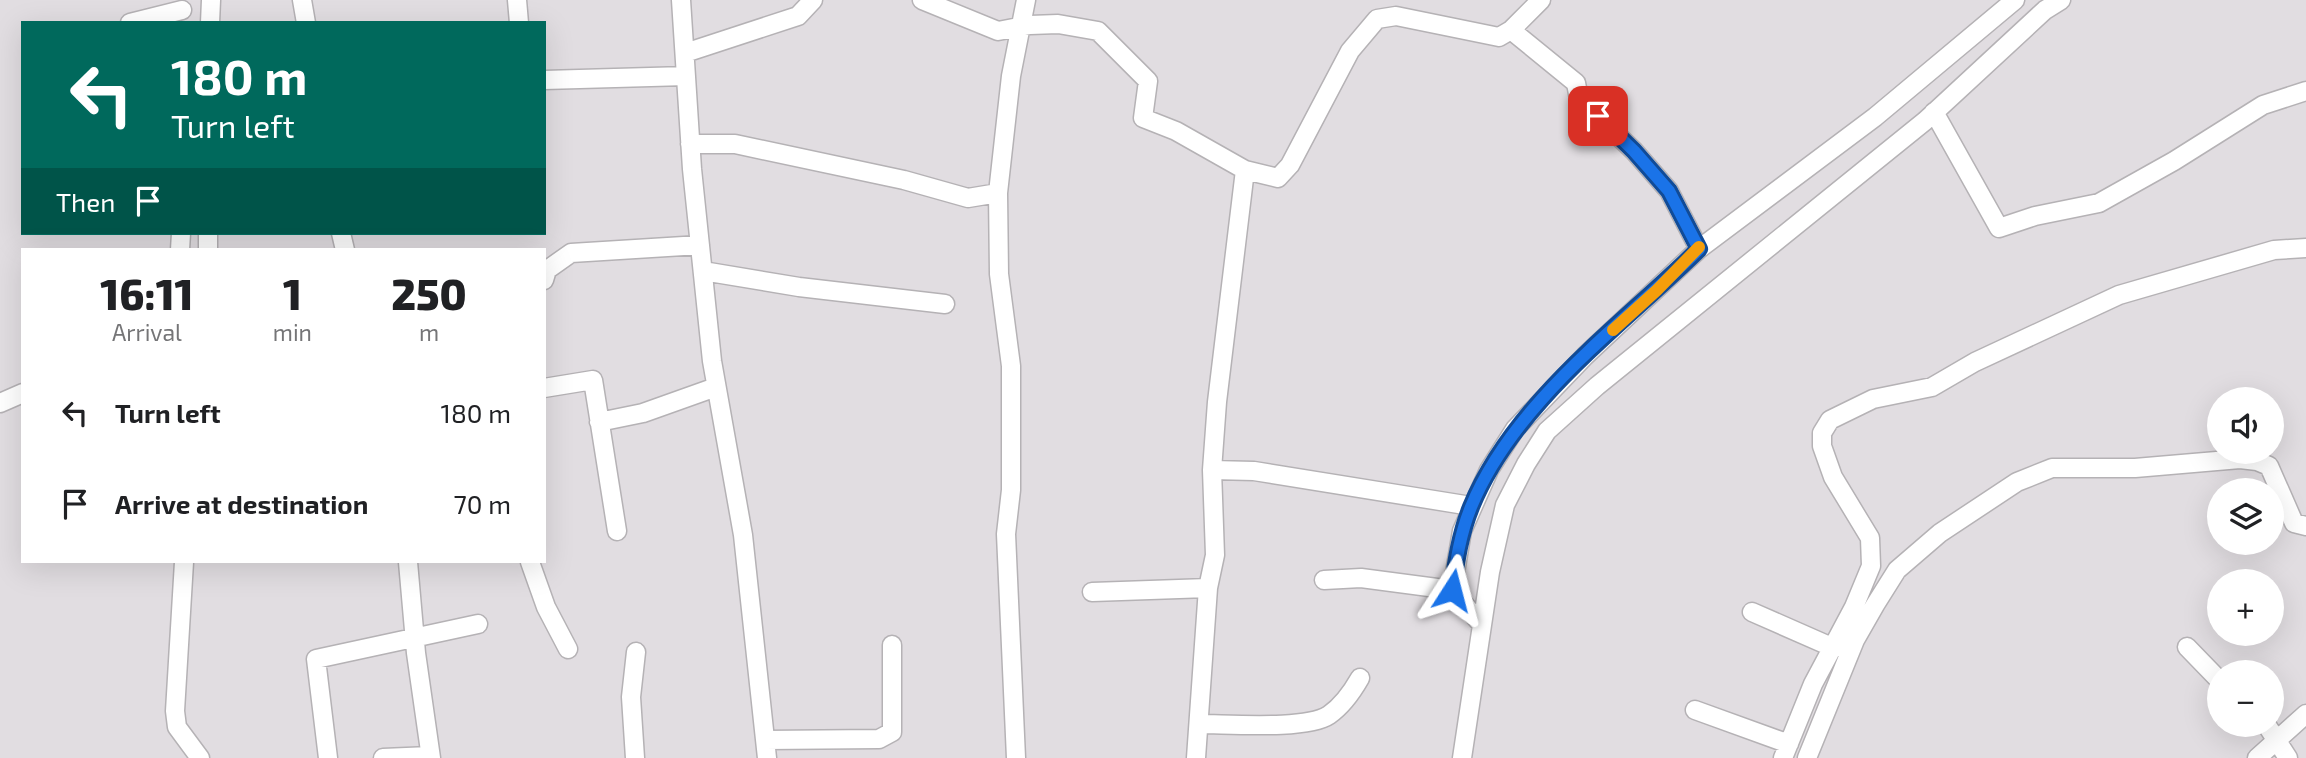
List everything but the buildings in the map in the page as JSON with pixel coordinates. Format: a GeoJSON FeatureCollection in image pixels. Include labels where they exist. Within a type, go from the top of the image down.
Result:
{"type":"FeatureCollection","features":[{"type":"Feature","properties":{"kind":"street"},"geometry":{"type":"LineString","coordinates":[[210,21],[211,0]]}},
{"type":"Feature","properties":{"kind":"street"},"geometry":{"type":"LineString","coordinates":[[302,0],[306,21]]}},
{"type":"Feature","properties":{"kind":"street"},"geometry":{"type":"LineString","coordinates":[[517,0],[519,21]]}},
{"type":"Feature","properties":{"kind":"street"},"geometry":{"type":"LineString","coordinates":[[681,0],[690,144],[716,387],[743,535],[766,749],[879,739],[892,733],[892,645]]}},
{"type":"Feature","properties":{"kind":"street"},"geometry":{"type":"LineString","coordinates":[[685,53],[798,16],[813,0]]}},
{"type":"Feature","properties":{"kind":"street"},"geometry":{"type":"LineString","coordinates":[[922,0],[998,31],[1021,26],[1058,24],[1098,31],[1148,81],[1143,118],[1176,131],[1245,170],[1278,178],[1290,165],[1350,51],[1377,19],[1396,16],[1499,37],[1511,30],[1541,0]]}},
{"type":"Feature","properties":{"kind":"street"},"geometry":{"type":"LineString","coordinates":[[1016,758],[1006,534],[1011,490],[1011,366],[999,274],[998,193],[1011,76],[1026,0]]}},
{"type":"Feature","properties":{"kind":"street"},"geometry":{"type":"LineString","coordinates":[[1452,590],[1462,531],[1471,506],[1489,470],[1515,429],[1585,356],[1699,249],[1875,117],[2015,0]]}},
{"type":"Feature","properties":{"kind":"street"},"geometry":{"type":"LineString","coordinates":[[1462,758],[1490,572],[1505,505],[1547,431],[1597,386],[1934,112],[2045,10],[2061,0]]}},
{"type":"Feature","properties":{"kind":"street"},"geometry":{"type":"LineString","coordinates":[[139,21],[182,11]]}},
{"type":"Feature","properties":{"kind":"street"},"geometry":{"type":"LineString","coordinates":[[1511,30],[1576,83],[1579,99],[1634,151],[1669,191],[1699,249]]}},
{"type":"Feature","properties":{"kind":"street"},"geometry":{"type":"LineString","coordinates":[[546,80],[686,76]]}},
{"type":"Feature","properties":{"kind":"street"},"geometry":{"type":"LineString","coordinates":[[1934,112],[1999,228],[2035,216],[2099,203],[2174,162],[2263,105],[2306,92]]}},
{"type":"Feature","properties":{"kind":"street"},"geometry":{"type":"LineString","coordinates":[[690,144],[735,144],[904,180],[968,198],[998,193]]}},
{"type":"Feature","properties":{"kind":"street"},"geometry":{"type":"LineString","coordinates":[[1196,758],[1208,588],[1215,555],[1212,470],[1217,402],[1245,170]]}},
{"type":"Feature","properties":{"kind":"street"},"geometry":{"type":"LineString","coordinates":[[546,273],[571,253],[700,245]]}},
{"type":"Feature","properties":{"kind":"street"},"geometry":{"type":"LineString","coordinates":[[1695,710],[1786,751],[1814,684],[1834,648],[1871,566],[1870,538],[1833,477],[1822,446],[1822,433],[1830,420],[1873,399],[1932,387],[1975,362],[2119,295],[2274,250],[2306,248]]}},
{"type":"Feature","properties":{"kind":"street"},"geometry":{"type":"LineString","coordinates":[[703,271],[799,287],[945,304]]}},
{"type":"Feature","properties":{"kind":"street"},"geometry":{"type":"LineString","coordinates":[[546,388],[593,380],[617,531]]}},
{"type":"Feature","properties":{"kind":"street"},"geometry":{"type":"LineString","coordinates":[[599,422],[643,413],[716,387]]}},
{"type":"Feature","properties":{"kind":"street"},"geometry":{"type":"LineString","coordinates":[[0,403],[21,394]]}},
{"type":"Feature","properties":{"kind":"street"},"geometry":{"type":"LineString","coordinates":[[1807,758],[1855,640],[1897,570],[1940,533],[2017,482],[2052,467],[2135,468],[2240,459],[2258,461],[2269,466],[2294,523],[2306,526]]}},
{"type":"Feature","properties":{"kind":"street"},"geometry":{"type":"LineString","coordinates":[[1212,470],[1254,471],[1471,506]]}},
{"type":"Feature","properties":{"kind":"street"},"geometry":{"type":"LineString","coordinates":[[184,563],[175,711],[177,727],[200,758]]}},
{"type":"Feature","properties":{"kind":"street"},"geometry":{"type":"LineString","coordinates":[[383,758],[431,757],[408,563]]}},
{"type":"Feature","properties":{"kind":"street"},"geometry":{"type":"LineString","coordinates":[[530,563],[546,607],[568,649]]}},
{"type":"Feature","properties":{"kind":"street"},"geometry":{"type":"LineString","coordinates":[[1324,580],[1361,578],[1452,590],[1482,625]]}},
{"type":"Feature","properties":{"kind":"street"},"geometry":{"type":"LineString","coordinates":[[1092,592],[1208,588]]}},
{"type":"Feature","properties":{"kind":"street"},"geometry":{"type":"LineString","coordinates":[[1752,612],[1834,648]]}},
{"type":"Feature","properties":{"kind":"street"},"geometry":{"type":"LineString","coordinates":[[328,758],[316,659],[478,624]]}},
{"type":"Feature","properties":{"kind":"street"},"geometry":{"type":"LineString","coordinates":[[2187,647],[2207,668]]}},
{"type":"Feature","properties":{"kind":"street"},"geometry":{"type":"LineString","coordinates":[[635,758],[631,697],[636,652]]}},
{"type":"Feature","properties":{"kind":"street"},"geometry":{"type":"LineString","coordinates":[[1200,724],[1305,723],[1327,716],[1350,696],[1360,678]]}},
{"type":"Feature","properties":{"kind":"street"},"geometry":{"type":"LineString","coordinates":[[2257,758],[2306,714]]}},
{"type":"Feature","properties":{"kind":"street"},"geometry":{"type":"LineString","coordinates":[[2272,737],[2288,758]]}},
{"type":"Feature","properties":{"kind":"slow traffic"},"geometry":{"type":"LineString","coordinates":[[1613,330],[1699,247]]}},
{"type":"Feature","properties":{"kind":"route"},"geometry":{"type":"LineString","coordinates":[[1452,590],[1462,531],[1471,506],[1489,470],[1515,429],[1585,356],[1699,249],[1669,191],[1598,116]]}}]}
